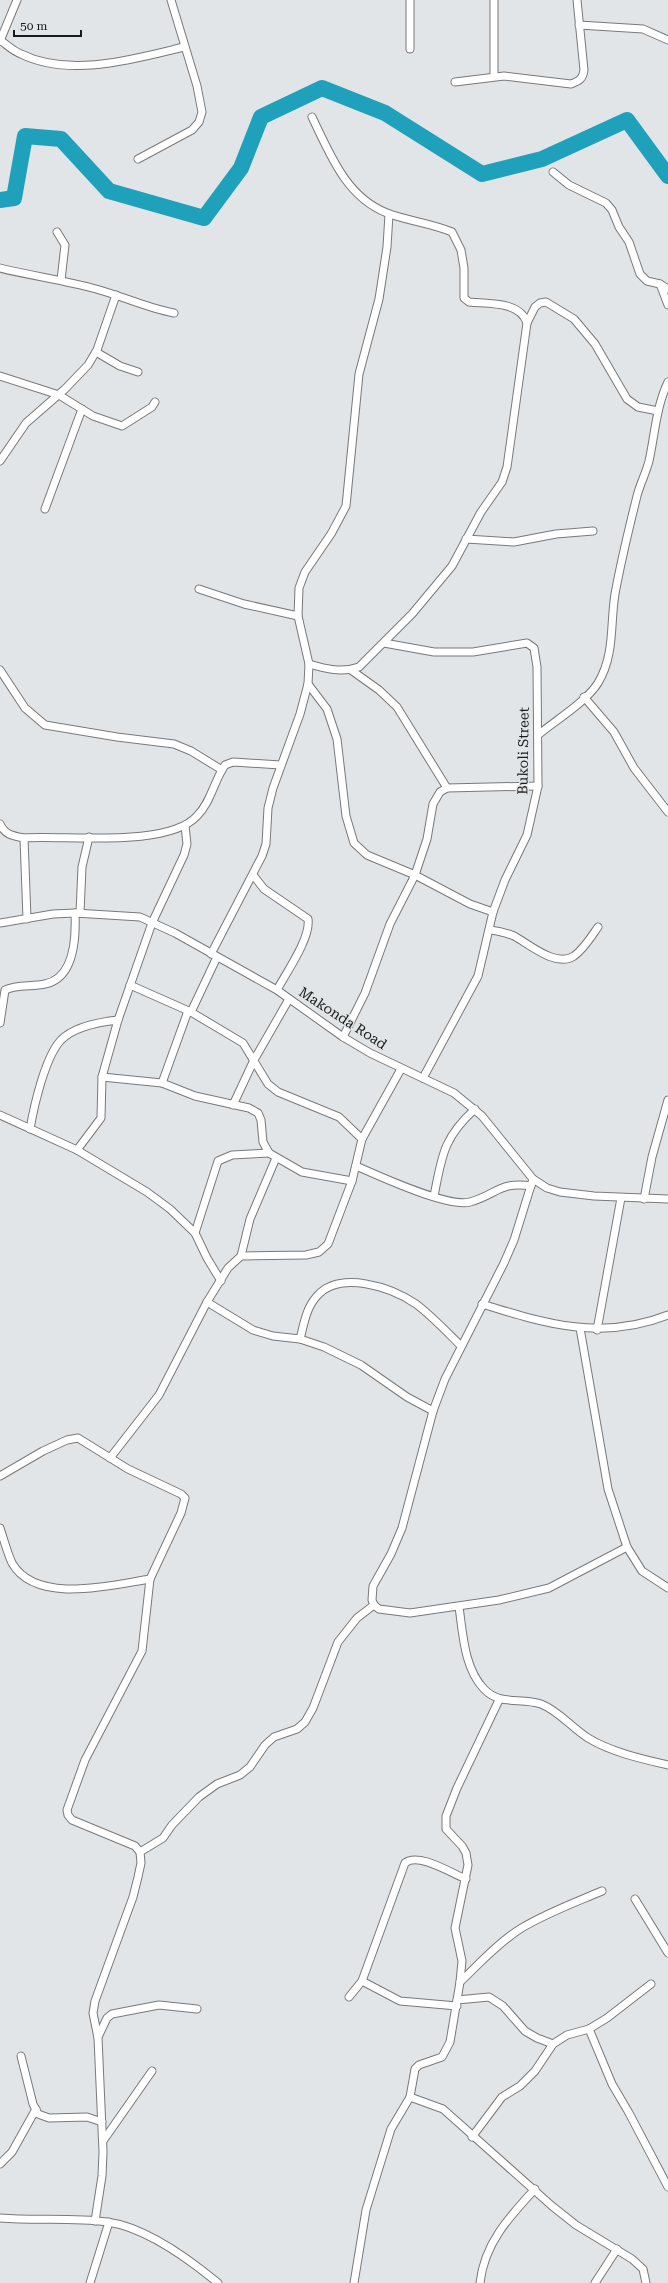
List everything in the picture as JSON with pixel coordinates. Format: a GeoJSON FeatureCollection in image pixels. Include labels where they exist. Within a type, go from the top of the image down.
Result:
{"type":"FeatureCollection","features":[{"type":"Feature","properties":{"kind":"street"},"geometry":{"type":"LineString","coordinates":[[17,0],[3,27],[0,41],[20,54],[46,63],[66,65],[120,60],[184,47]]}},
{"type":"Feature","properties":{"kind":"street"},"geometry":{"type":"LineString","coordinates":[[138,159],[192,130],[199,122],[201,102],[171,0]]}},
{"type":"Feature","properties":{"kind":"street"},"geometry":{"type":"LineString","coordinates":[[410,0],[410,49]]}},
{"type":"Feature","properties":{"kind":"street"},"geometry":{"type":"LineString","coordinates":[[494,0],[494,76]]}},
{"type":"Feature","properties":{"kind":"street"},"geometry":{"type":"LineString","coordinates":[[455,82],[494,76],[522,77],[571,84],[579,81],[583,77],[584,70],[577,0]]}},
{"type":"Feature","properties":{"kind":"street"},"geometry":{"type":"LineString","coordinates":[[579,25],[643,29],[668,40]]}},
{"type":"Feature","properties":{"kind":"street"},"geometry":{"type":"LineString","coordinates":[[312,117],[343,177],[358,196],[373,207],[389,214],[436,225],[452,232],[461,250],[464,268],[464,298],[469,302],[513,308],[525,315],[527,323]]}},
{"type":"Feature","properties":{"kind":"street"},"geometry":{"type":"LineString","coordinates":[[553,172],[569,185],[606,203],[612,210],[619,227],[629,242],[640,274],[647,281],[660,284],[668,289]]}},
{"type":"Feature","properties":{"kind":"street"},"geometry":{"type":"LineString","coordinates":[[162,1083],[214,955],[253,875],[266,844],[268,808],[280,765],[300,714],[308,684],[308,664],[298,616],[299,588],[305,572],[331,534],[346,506],[359,374],[380,299],[387,248],[389,214]]}},
{"type":"Feature","properties":{"kind":"street"},"geometry":{"type":"LineString","coordinates":[[57,232],[65,245],[61,280]]}},
{"type":"Feature","properties":{"kind":"street"},"geometry":{"type":"LineString","coordinates":[[0,268],[61,280],[116,295],[153,309],[174,314]]}},
{"type":"Feature","properties":{"kind":"street"},"geometry":{"type":"LineString","coordinates":[[660,284],[668,305]]}},
{"type":"Feature","properties":{"kind":"street"},"geometry":{"type":"LineString","coordinates":[[0,461],[26,423],[59,395],[88,365],[96,352],[116,295]]}},
{"type":"Feature","properties":{"kind":"street"},"geometry":{"type":"LineString","coordinates":[[308,664],[330,670],[351,670],[359,667],[412,614],[452,566],[466,539],[502,482],[507,467],[527,323],[535,307],[540,303],[546,302],[574,319],[595,344],[627,399],[638,407],[658,411]]}},
{"type":"Feature","properties":{"kind":"street"},"geometry":{"type":"LineString","coordinates":[[96,352],[120,366],[138,372]]}},
{"type":"Feature","properties":{"kind":"street"},"geometry":{"type":"LineString","coordinates":[[0,376],[59,395],[104,421],[122,426],[152,408],[155,402]]}},
{"type":"Feature","properties":{"kind":"street"},"geometry":{"type":"LineString","coordinates":[[538,734],[598,684],[605,667],[610,649],[615,596],[638,494],[653,444],[658,411],[668,382]]}},
{"type":"Feature","properties":{"kind":"street"},"geometry":{"type":"LineString","coordinates":[[45,509],[82,409]]}},
{"type":"Feature","properties":{"kind":"street"},"geometry":{"type":"LineString","coordinates":[[466,539],[514,542],[556,534],[594,531]]}},
{"type":"Feature","properties":{"kind":"street"},"geometry":{"type":"LineString","coordinates":[[199,589],[244,604],[298,616]]}},
{"type":"Feature","properties":{"kind":"street","name":"Bukoli Street"},"geometry":{"type":"LineString","coordinates":[[384,643],[434,652],[473,652],[526,643],[534,648],[537,667],[538,786],[527,835],[505,880],[493,912],[478,976],[423,1078]]}},
{"type":"Feature","properties":{"kind":"street"},"geometry":{"type":"LineString","coordinates":[[0,670],[25,708],[45,725],[117,737],[174,744],[191,751],[222,770]]}},
{"type":"Feature","properties":{"kind":"street"},"geometry":{"type":"LineString","coordinates":[[351,670],[379,690],[397,707],[447,788]]}},
{"type":"Feature","properties":{"kind":"street"},"geometry":{"type":"LineString","coordinates":[[308,684],[327,709],[337,739],[346,816],[354,843],[367,855],[415,875],[452,896],[493,912]]}},
{"type":"Feature","properties":{"kind":"street"},"geometry":{"type":"LineString","coordinates":[[584,697],[614,732],[634,768],[668,812]]}},
{"type":"Feature","properties":{"kind":"street"},"geometry":{"type":"LineString","coordinates":[[0,824],[2,829],[9,834],[24,838],[142,836],[176,830],[185,826],[197,816],[207,802],[225,765],[233,762],[280,765]]}},
{"type":"Feature","properties":{"kind":"street"},"geometry":{"type":"LineString","coordinates":[[343,1037],[370,979],[390,924],[415,875],[427,839],[434,804],[440,792],[447,788],[538,786]]}},
{"type":"Feature","properties":{"kind":"street"},"geometry":{"type":"LineString","coordinates":[[77,1150],[100,1118],[102,1077],[118,1020],[152,923],[184,855],[187,844],[185,826]]}},
{"type":"Feature","properties":{"kind":"street"},"geometry":{"type":"LineString","coordinates":[[0,1023],[5,990],[47,984],[57,978],[71,960],[76,939],[81,874],[89,837]]}},
{"type":"Feature","properties":{"kind":"street"},"geometry":{"type":"LineString","coordinates":[[24,838],[28,919]]}},
{"type":"Feature","properties":{"kind":"street"},"geometry":{"type":"LineString","coordinates":[[253,875],[264,889],[308,919],[309,924],[300,947],[277,990]]}},
{"type":"Feature","properties":{"kind":"street","name":"Makonda Road"},"geometry":{"type":"LineString","coordinates":[[0,923],[78,913],[140,917],[214,955],[277,990],[343,1037],[401,1069],[454,1093],[475,1109],[532,1183],[560,1192],[621,1198],[668,1199]]}},
{"type":"Feature","properties":{"kind":"street"},"geometry":{"type":"LineString","coordinates":[[490,930],[513,936],[545,955],[564,960],[573,957],[598,927]]}},
{"type":"Feature","properties":{"kind":"street"},"geometry":{"type":"LineString","coordinates":[[130,985],[190,1011],[243,1043],[254,1060],[260,1074],[268,1084],[278,1092],[339,1116],[362,1139]]}},
{"type":"Feature","properties":{"kind":"street"},"geometry":{"type":"LineString","coordinates":[[233,1105],[254,1060],[289,999]]}},
{"type":"Feature","properties":{"kind":"street"},"geometry":{"type":"LineString","coordinates":[[30,1129],[35,1100],[43,1077],[60,1041],[72,1032],[95,1023],[118,1020]]}},
{"type":"Feature","properties":{"kind":"street"},"geometry":{"type":"LineString","coordinates":[[241,1256],[306,1255],[320,1252],[328,1244],[352,1181],[362,1139],[401,1069]]}},
{"type":"Feature","properties":{"kind":"street"},"geometry":{"type":"LineString","coordinates":[[102,1077],[162,1083],[195,1096],[250,1108],[258,1113],[261,1120],[264,1142],[269,1153],[302,1172],[352,1181]]}},
{"type":"Feature","properties":{"kind":"street"},"geometry":{"type":"LineString","coordinates":[[644,1199],[652,1158],[668,1100]]}},
{"type":"Feature","properties":{"kind":"street"},"geometry":{"type":"LineString","coordinates":[[434,1196],[441,1159],[450,1137],[475,1109]]}},
{"type":"Feature","properties":{"kind":"street"},"geometry":{"type":"LineString","coordinates":[[0,1115],[77,1150],[147,1192],[170,1209],[195,1232],[207,1258],[221,1281]]}},
{"type":"Feature","properties":{"kind":"street"},"geometry":{"type":"LineString","coordinates":[[195,1232],[218,1161],[232,1155],[269,1153]]}},
{"type":"Feature","properties":{"kind":"street"},"geometry":{"type":"LineString","coordinates":[[110,1458],[159,1395],[207,1302],[228,1268],[241,1256],[250,1219],[276,1158]]}},
{"type":"Feature","properties":{"kind":"street"},"geometry":{"type":"LineString","coordinates":[[356,1166],[434,1196],[458,1203],[469,1203],[502,1187],[532,1183],[514,1240],[461,1346],[433,1411],[402,1528],[391,1554],[373,1586],[374,1605],[379,1609],[410,1614],[499,1600],[549,1588],[627,1546]]}},
{"type":"Feature","properties":{"kind":"street"},"geometry":{"type":"LineString","coordinates":[[597,1330],[621,1198]]}},
{"type":"Feature","properties":{"kind":"street"},"geometry":{"type":"LineString","coordinates":[[300,1339],[306,1314],[316,1298],[325,1288],[343,1282],[364,1283],[416,1304],[461,1346]]}},
{"type":"Feature","properties":{"kind":"street"},"geometry":{"type":"LineString","coordinates":[[207,1302],[236,1317],[253,1330],[273,1336],[300,1339],[324,1347],[361,1365],[407,1397],[433,1411]]}},
{"type":"Feature","properties":{"kind":"street"},"geometry":{"type":"LineString","coordinates":[[482,1304],[534,1320],[597,1330],[627,1327],[651,1322],[668,1314]]}},
{"type":"Feature","properties":{"kind":"street"},"geometry":{"type":"LineString","coordinates":[[580,1328],[608,1489],[627,1546],[642,1571],[668,1588]]}},
{"type":"Feature","properties":{"kind":"street"},"geometry":{"type":"LineString","coordinates":[[0,1476],[43,1451],[72,1438],[81,1440],[110,1458],[181,1494],[185,1498],[181,1513],[150,1579],[142,1650],[88,1753],[67,1810],[68,1815],[72,1820],[122,1839],[135,1846],[140,1852],[141,1863],[133,1897],[95,2001],[93,2013],[98,2038],[103,2141],[102,2176],[95,2221]]}},
{"type":"Feature","properties":{"kind":"street"},"geometry":{"type":"LineString","coordinates":[[0,1528],[13,1564],[34,1583],[54,1589],[74,1590],[150,1579]]}},
{"type":"Feature","properties":{"kind":"street"},"geometry":{"type":"LineString","coordinates":[[140,1852],[163,1838],[172,1825],[199,1797],[217,1784],[240,1775],[250,1767],[265,1745],[274,1737],[297,1729],[305,1722],[313,1708],[338,1642],[357,1618],[374,1605]]}},
{"type":"Feature","properties":{"kind":"street"},"geometry":{"type":"LineString","coordinates":[[459,1606],[464,1640],[476,1679],[485,1690],[499,1700],[541,1704],[553,1710],[588,1738],[603,1745],[668,1765]]}},
{"type":"Feature","properties":{"kind":"street"},"geometry":{"type":"LineString","coordinates":[[354,2283],[366,2210],[392,2129],[410,2097],[415,2069],[418,2065],[437,2060],[446,2052],[454,2025],[462,1961],[455,1928],[468,1865],[466,1853],[446,1829],[446,1816],[457,1788],[499,1700]]}},
{"type":"Feature","properties":{"kind":"street"},"geometry":{"type":"LineString","coordinates":[[348,1997],[362,1981],[405,1862],[410,1858],[419,1858],[466,1879]]}},
{"type":"Feature","properties":{"kind":"street"},"geometry":{"type":"LineString","coordinates":[[460,1982],[487,1956],[519,1930],[546,1915],[602,1891]]}},
{"type":"Feature","properties":{"kind":"street"},"geometry":{"type":"LineString","coordinates":[[635,1899],[668,1953]]}},
{"type":"Feature","properties":{"kind":"street"},"geometry":{"type":"LineString","coordinates":[[362,1981],[400,2001],[457,2003],[489,1997],[503,2006],[525,2031],[537,2038],[553,2044]]}},
{"type":"Feature","properties":{"kind":"street"},"geometry":{"type":"LineString","coordinates":[[472,2136],[502,2097],[520,2086],[535,2071],[553,2044],[567,2035],[589,2029],[608,2018],[651,1984]]}},
{"type":"Feature","properties":{"kind":"street"},"geometry":{"type":"LineString","coordinates":[[98,2038],[104,2023],[112,2014],[159,2005],[197,2009]]}},
{"type":"Feature","properties":{"kind":"street"},"geometry":{"type":"LineString","coordinates":[[589,2029],[612,2084],[668,2187]]}},
{"type":"Feature","properties":{"kind":"street"},"geometry":{"type":"LineString","coordinates":[[21,2056],[38,2114],[49,2118],[88,2117],[102,2122]]}},
{"type":"Feature","properties":{"kind":"street"},"geometry":{"type":"LineString","coordinates":[[103,2141],[152,2071]]}},
{"type":"Feature","properties":{"kind":"street"},"geometry":{"type":"LineString","coordinates":[[410,2097],[443,2109],[472,2136],[535,2189],[552,2206],[576,2225],[618,2249],[643,2269],[646,2283]]}},
{"type":"Feature","properties":{"kind":"street"},"geometry":{"type":"LineString","coordinates":[[0,2164],[12,2152],[36,2110]]}},
{"type":"Feature","properties":{"kind":"street"},"geometry":{"type":"LineString","coordinates":[[480,2283],[487,2253],[506,2220],[535,2189]]}},
{"type":"Feature","properties":{"kind":"street"},"geometry":{"type":"LineString","coordinates":[[0,2218],[109,2222],[145,2234],[183,2257],[218,2283]]}},
{"type":"Feature","properties":{"kind":"street"},"geometry":{"type":"LineString","coordinates":[[90,2283],[109,2222]]}},
{"type":"Feature","properties":{"kind":"street"},"geometry":{"type":"LineString","coordinates":[[595,2283],[618,2249]]}},
{"type":"Feature","properties":{"kind":"waterway"},"geometry":{"type":"LineString","coordinates":[[0,200],[14,198],[25,136],[61,139],[109,191],[204,218],[241,168],[261,117],[322,88],[385,113],[482,174],[542,159],[627,120],[668,176]]}}]}
